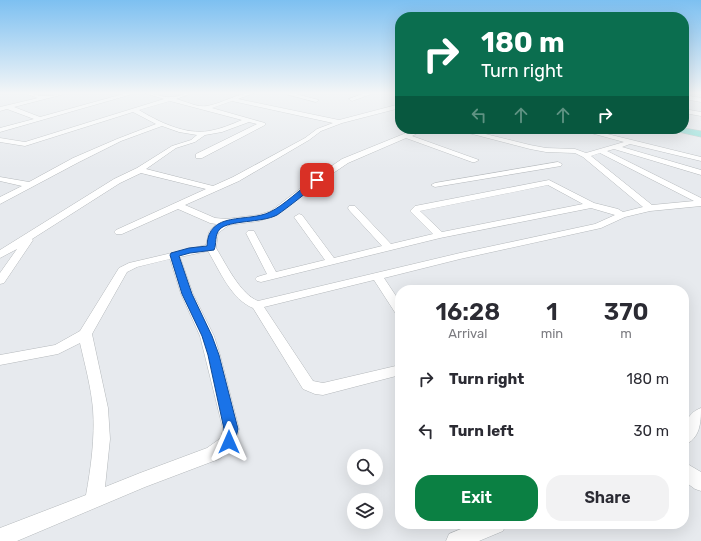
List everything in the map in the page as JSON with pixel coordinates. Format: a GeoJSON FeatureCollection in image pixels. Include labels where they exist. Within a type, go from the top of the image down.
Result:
{"type":"FeatureCollection","features":[{"type":"Feature","properties":{"kind":"main road"},"geometry":{"type":"LineString","coordinates":[[689,132],[701,134]]}},
{"type":"Feature","properties":{"kind":"street"},"geometry":{"type":"LineString","coordinates":[[0,130],[37,118]]}},
{"type":"Feature","properties":{"kind":"street"},"geometry":{"type":"LineString","coordinates":[[0,140],[25,144],[108,118]]}},
{"type":"Feature","properties":{"kind":"street"},"geometry":{"type":"LineString","coordinates":[[150,118],[162,124],[203,134]]}},
{"type":"Feature","properties":{"kind":"street"},"geometry":{"type":"LineString","coordinates":[[199,156],[263,126],[261,123],[241,118]]}},
{"type":"Feature","properties":{"kind":"street"},"geometry":{"type":"LineString","coordinates":[[322,118],[340,122]]}},
{"type":"Feature","properties":{"kind":"street"},"geometry":{"type":"LineString","coordinates":[[119,232],[215,188],[302,142],[315,132],[354,118]]}},
{"type":"Feature","properties":{"kind":"street"},"geometry":{"type":"LineString","coordinates":[[0,256],[117,181],[140,170],[174,147],[193,141],[203,134],[228,128],[248,120]]}},
{"type":"Feature","properties":{"kind":"street"},"geometry":{"type":"LineString","coordinates":[[0,201],[76,160],[119,140],[162,124]]}},
{"type":"Feature","properties":{"kind":"street"},"geometry":{"type":"LineString","coordinates":[[177,205],[213,221],[226,222],[259,218],[274,214],[317,180],[345,161],[411,134]]}},
{"type":"Feature","properties":{"kind":"street"},"geometry":{"type":"LineString","coordinates":[[476,134],[541,150],[573,150],[586,155],[650,208]]}},
{"type":"Feature","properties":{"kind":"street"},"geometry":{"type":"LineString","coordinates":[[599,134],[701,159]]}},
{"type":"Feature","properties":{"kind":"street"},"geometry":{"type":"LineString","coordinates":[[406,136],[475,160]]}},
{"type":"Feature","properties":{"kind":"street"},"geometry":{"type":"LineString","coordinates":[[586,155],[630,142]]}},
{"type":"Feature","properties":{"kind":"street"},"geometry":{"type":"LineString","coordinates":[[615,147],[701,173]]}},
{"type":"Feature","properties":{"kind":"street"},"geometry":{"type":"LineString","coordinates":[[602,150],[701,202]]}},
{"type":"Feature","properties":{"kind":"street"},"geometry":{"type":"LineString","coordinates":[[435,185],[558,164]]}},
{"type":"Feature","properties":{"kind":"street"},"geometry":{"type":"LineString","coordinates":[[527,169],[591,205],[617,212],[622,215]]}},
{"type":"Feature","properties":{"kind":"street"},"geometry":{"type":"LineString","coordinates":[[140,170],[215,188]]}},
{"type":"Feature","properties":{"kind":"street"},"geometry":{"type":"LineString","coordinates":[[0,179],[30,185]]}},
{"type":"Feature","properties":{"kind":"street"},"geometry":{"type":"LineString","coordinates":[[440,235],[415,211],[418,208],[549,182]]}},
{"type":"Feature","properties":{"kind":"street"},"geometry":{"type":"LineString","coordinates":[[226,222],[216,228],[213,235],[211,248],[236,288],[247,301],[258,305],[377,276],[598,226],[611,222],[622,215],[650,208],[701,202]]}},
{"type":"Feature","properties":{"kind":"street"},"geometry":{"type":"LineString","coordinates":[[688,204],[701,212]]}},
{"type":"Feature","properties":{"kind":"street"},"geometry":{"type":"LineString","coordinates":[[261,279],[440,235],[591,205]]}},
{"type":"Feature","properties":{"kind":"street"},"geometry":{"type":"LineString","coordinates":[[352,208],[389,248]]}},
{"type":"Feature","properties":{"kind":"street"},"geometry":{"type":"LineString","coordinates":[[299,217],[332,262]]}},
{"type":"Feature","properties":{"kind":"street"},"geometry":{"type":"LineString","coordinates":[[204,218],[207,230],[213,235]]}},
{"type":"Feature","properties":{"kind":"street"},"geometry":{"type":"LineString","coordinates":[[251,232],[273,276]]}},
{"type":"Feature","properties":{"kind":"street"},"geometry":{"type":"LineString","coordinates":[[0,281],[15,261],[29,238]]}},
{"type":"Feature","properties":{"kind":"street"},"geometry":{"type":"LineString","coordinates":[[0,360],[58,349],[85,334],[122,270],[134,265],[189,250],[211,248]]}},
{"type":"Feature","properties":{"kind":"street"},"geometry":{"type":"LineString","coordinates":[[0,538],[140,481],[213,454],[229,442],[231,429],[213,355],[207,336],[187,294],[174,255]]}},
{"type":"Feature","properties":{"kind":"street"},"geometry":{"type":"LineString","coordinates":[[0,259],[15,261]]}},
{"type":"Feature","properties":{"kind":"street"},"geometry":{"type":"LineString","coordinates":[[377,276],[395,303]]}},
{"type":"Feature","properties":{"kind":"street"},"geometry":{"type":"LineString","coordinates":[[258,305],[308,385],[323,389],[395,371]]}},
{"type":"Feature","properties":{"kind":"street"},"geometry":{"type":"LineString","coordinates":[[85,334],[98,392],[101,419],[98,474],[94,501]]}},
{"type":"Feature","properties":{"kind":"street"},"geometry":{"type":"LineString","coordinates":[[689,431],[701,415]]}},
{"type":"Feature","properties":{"kind":"street"},"geometry":{"type":"LineString","coordinates":[[689,474],[701,483]]}},
{"type":"Feature","properties":{"kind":"street"},"geometry":{"type":"LineString","coordinates":[[456,541],[484,529]]}},
{"type":"Feature","properties":{"kind":"route"},"geometry":{"type":"LineString","coordinates":[[229,442],[231,429],[219,375],[207,336],[187,294],[174,255],[189,250],[211,248],[211,239],[216,228],[226,222],[238,222],[274,214],[317,180]]}}]}
